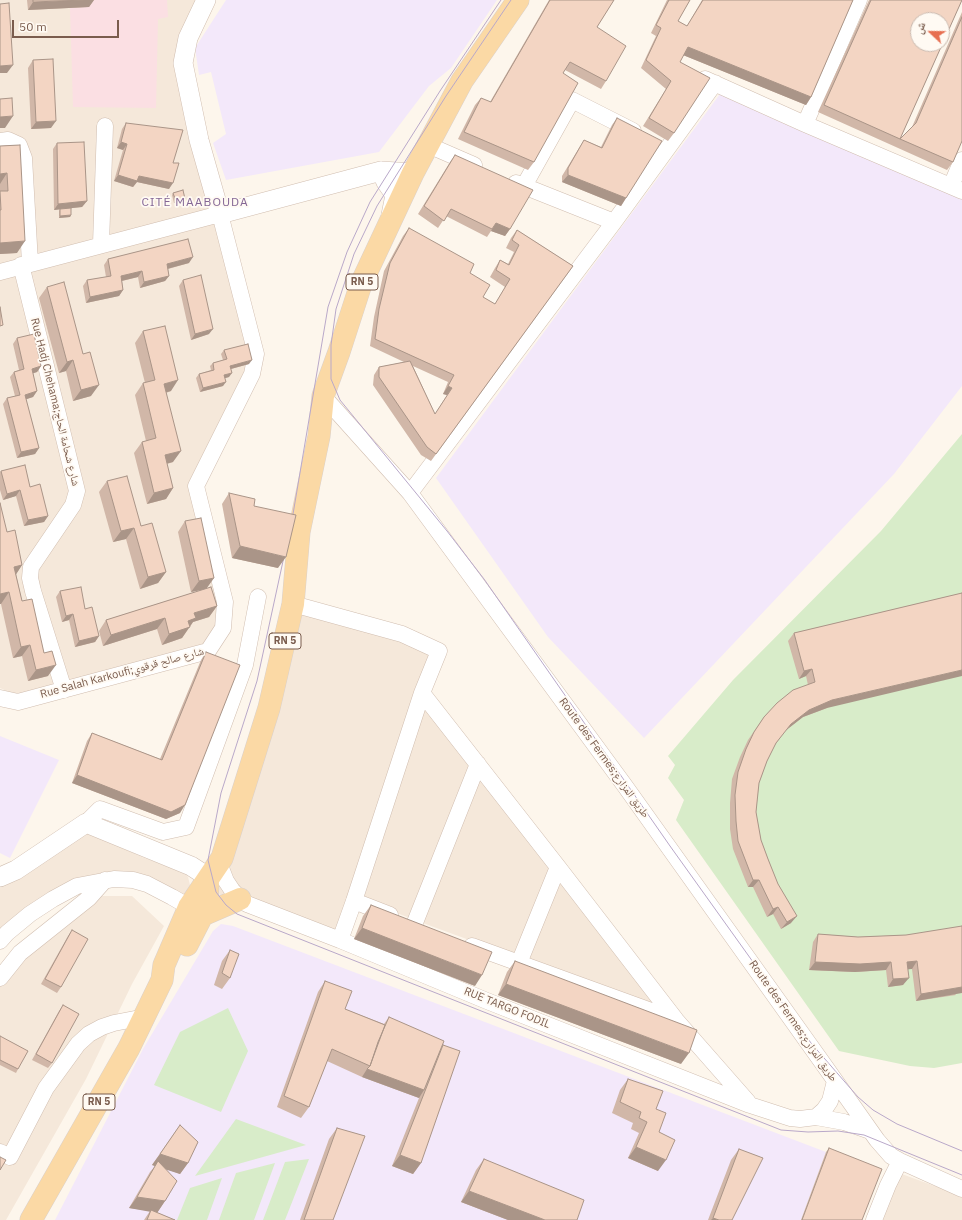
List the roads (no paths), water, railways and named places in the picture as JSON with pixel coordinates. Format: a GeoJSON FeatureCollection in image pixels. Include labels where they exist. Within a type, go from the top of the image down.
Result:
{"type":"FeatureCollection","features":[{"type":"Feature","properties":{"kind":"main road","name":"RN 5"},"geometry":{"type":"LineString","coordinates":[[31,1220],[115,1075],[162,980],[176,966],[196,911],[214,870],[224,852],[269,708],[293,604],[299,532],[319,436],[323,396],[340,352],[361,284],[391,217],[462,81],[518,0]]}},
{"type":"Feature","properties":{"kind":"main road"},"geometry":{"type":"LineString","coordinates":[[196,911],[240,899]]}},
{"type":"Feature","properties":{"kind":"street","name":"Rue Salah Karkoufi;شارع صالح قرقوي"},"geometry":{"type":"LineString","coordinates":[[0,698],[18,702],[208,651],[223,628],[225,602],[196,486],[252,374],[256,354],[220,214],[199,140],[183,63],[188,38],[206,0]]}},
{"type":"Feature","properties":{"kind":"street"},"geometry":{"type":"LineString","coordinates":[[805,124],[859,0]]}},
{"type":"Feature","properties":{"kind":"street"},"geometry":{"type":"LineString","coordinates":[[695,74],[805,124],[956,188],[962,160]]}},
{"type":"Feature","properties":{"kind":"street"},"geometry":{"type":"LineString","coordinates":[[410,494],[614,222],[656,143],[715,83]]}},
{"type":"Feature","properties":{"kind":"street"},"geometry":{"type":"LineString","coordinates":[[524,186],[572,100],[656,143]]}},
{"type":"Feature","properties":{"kind":"street"},"geometry":{"type":"LineString","coordinates":[[101,244],[105,126]]}},
{"type":"Feature","properties":{"kind":"street","name":"Rue Hadj Chehama;شارع شحامة الحاج"},"geometry":{"type":"LineString","coordinates":[[0,141],[8,140],[19,145],[24,158],[25,264],[77,491],[73,505],[31,567],[30,578],[32,591],[64,690]]}},
{"type":"Feature","properties":{"kind":"street"},"geometry":{"type":"LineString","coordinates":[[428,145],[614,222]]}},
{"type":"Feature","properties":{"kind":"street"},"geometry":{"type":"LineString","coordinates":[[381,171],[386,182],[395,195],[391,217]]}},
{"type":"Feature","properties":{"kind":"street"},"geometry":{"type":"LineString","coordinates":[[0,272],[25,264],[381,171],[413,173]]}},
{"type":"Feature","properties":{"kind":"street","name":"Route des Fermes;طريق المزارع"},"geometry":{"type":"LineString","coordinates":[[323,396],[410,494],[625,786],[870,1131]]}},
{"type":"Feature","properties":{"kind":"street"},"geometry":{"type":"LineString","coordinates":[[0,877],[16,870],[86,823],[100,809],[163,832],[186,827],[245,665],[258,597]]}},
{"type":"Feature","properties":{"kind":"street"},"geometry":{"type":"LineString","coordinates":[[293,604],[402,634],[439,651],[422,693],[340,940]]}},
{"type":"Feature","properties":{"kind":"street"},"geometry":{"type":"LineString","coordinates":[[0,693],[18,702]]}},
{"type":"Feature","properties":{"kind":"street"},"geometry":{"type":"LineString","coordinates":[[422,693],[676,1020],[750,1104]]}},
{"type":"Feature","properties":{"kind":"street"},"geometry":{"type":"LineString","coordinates":[[414,925],[478,764]]}},
{"type":"Feature","properties":{"kind":"street"},"geometry":{"type":"LineString","coordinates":[[86,823],[191,866],[214,870]]}},
{"type":"Feature","properties":{"kind":"street"},"geometry":{"type":"LineString","coordinates":[[519,963],[558,867]]}},
{"type":"Feature","properties":{"kind":"street","name":"RUE TARGO FODIL"},"geometry":{"type":"LineString","coordinates":[[214,870],[226,881],[240,899],[258,909],[340,940],[486,1001],[750,1104],[790,1118],[800,1119],[816,1117],[844,1122],[870,1131]]}},
{"type":"Feature","properties":{"kind":"street"},"geometry":{"type":"LineString","coordinates":[[20,954],[4,937],[30,914],[77,886],[114,879],[133,880],[147,884],[196,911]]}},
{"type":"Feature","properties":{"kind":"street"},"geometry":{"type":"LineString","coordinates":[[0,978],[20,954],[80,906],[105,880]]}},
{"type":"Feature","properties":{"kind":"street"},"geometry":{"type":"LineString","coordinates":[[354,901],[429,930]]}},
{"type":"Feature","properties":{"kind":"street"},"geometry":{"type":"LineString","coordinates":[[459,941],[676,1020]]}},
{"type":"Feature","properties":{"kind":"street"},"geometry":{"type":"LineString","coordinates":[[0,1152],[10,1157],[46,1088],[78,1044],[89,1034],[102,1027],[144,1017]]}},
{"type":"Feature","properties":{"kind":"street"},"geometry":{"type":"LineString","coordinates":[[816,1117],[824,1110],[830,1101],[835,1081]]}},
{"type":"Feature","properties":{"kind":"street"},"geometry":{"type":"LineString","coordinates":[[870,1131],[883,1148],[900,1161],[962,1190]]}},
{"type":"Feature","properties":{"kind":"street"},"geometry":{"type":"LineString","coordinates":[[874,1220],[888,1185],[900,1161]]}},
{"type":"Feature","properties":{"kind":"tram line"},"geometry":{"type":"LineString","coordinates":[[291,526],[328,307],[347,252],[370,202],[440,91],[501,0]]}},
{"type":"Feature","properties":{"kind":"tram line"},"geometry":{"type":"LineString","coordinates":[[511,0],[446,96],[377,206],[354,254],[336,309],[331,345],[331,379],[340,400],[447,531],[484,579],[670,846],[811,1043],[858,1097],[873,1110],[897,1124],[962,1151]]}},
{"type":"Feature","properties":{"kind":"tram line"},"geometry":{"type":"LineString","coordinates":[[285,552],[257,681],[221,793],[208,860],[216,892],[226,905],[237,914],[781,1130],[808,1132],[838,1131],[864,1135],[962,1175]]}},
{"type":"Feature","properties":{"kind":"district","name":"CITÉ MAABOUDA"},"geometry":{"type":"Point","coordinates":[195,203]}}]}
